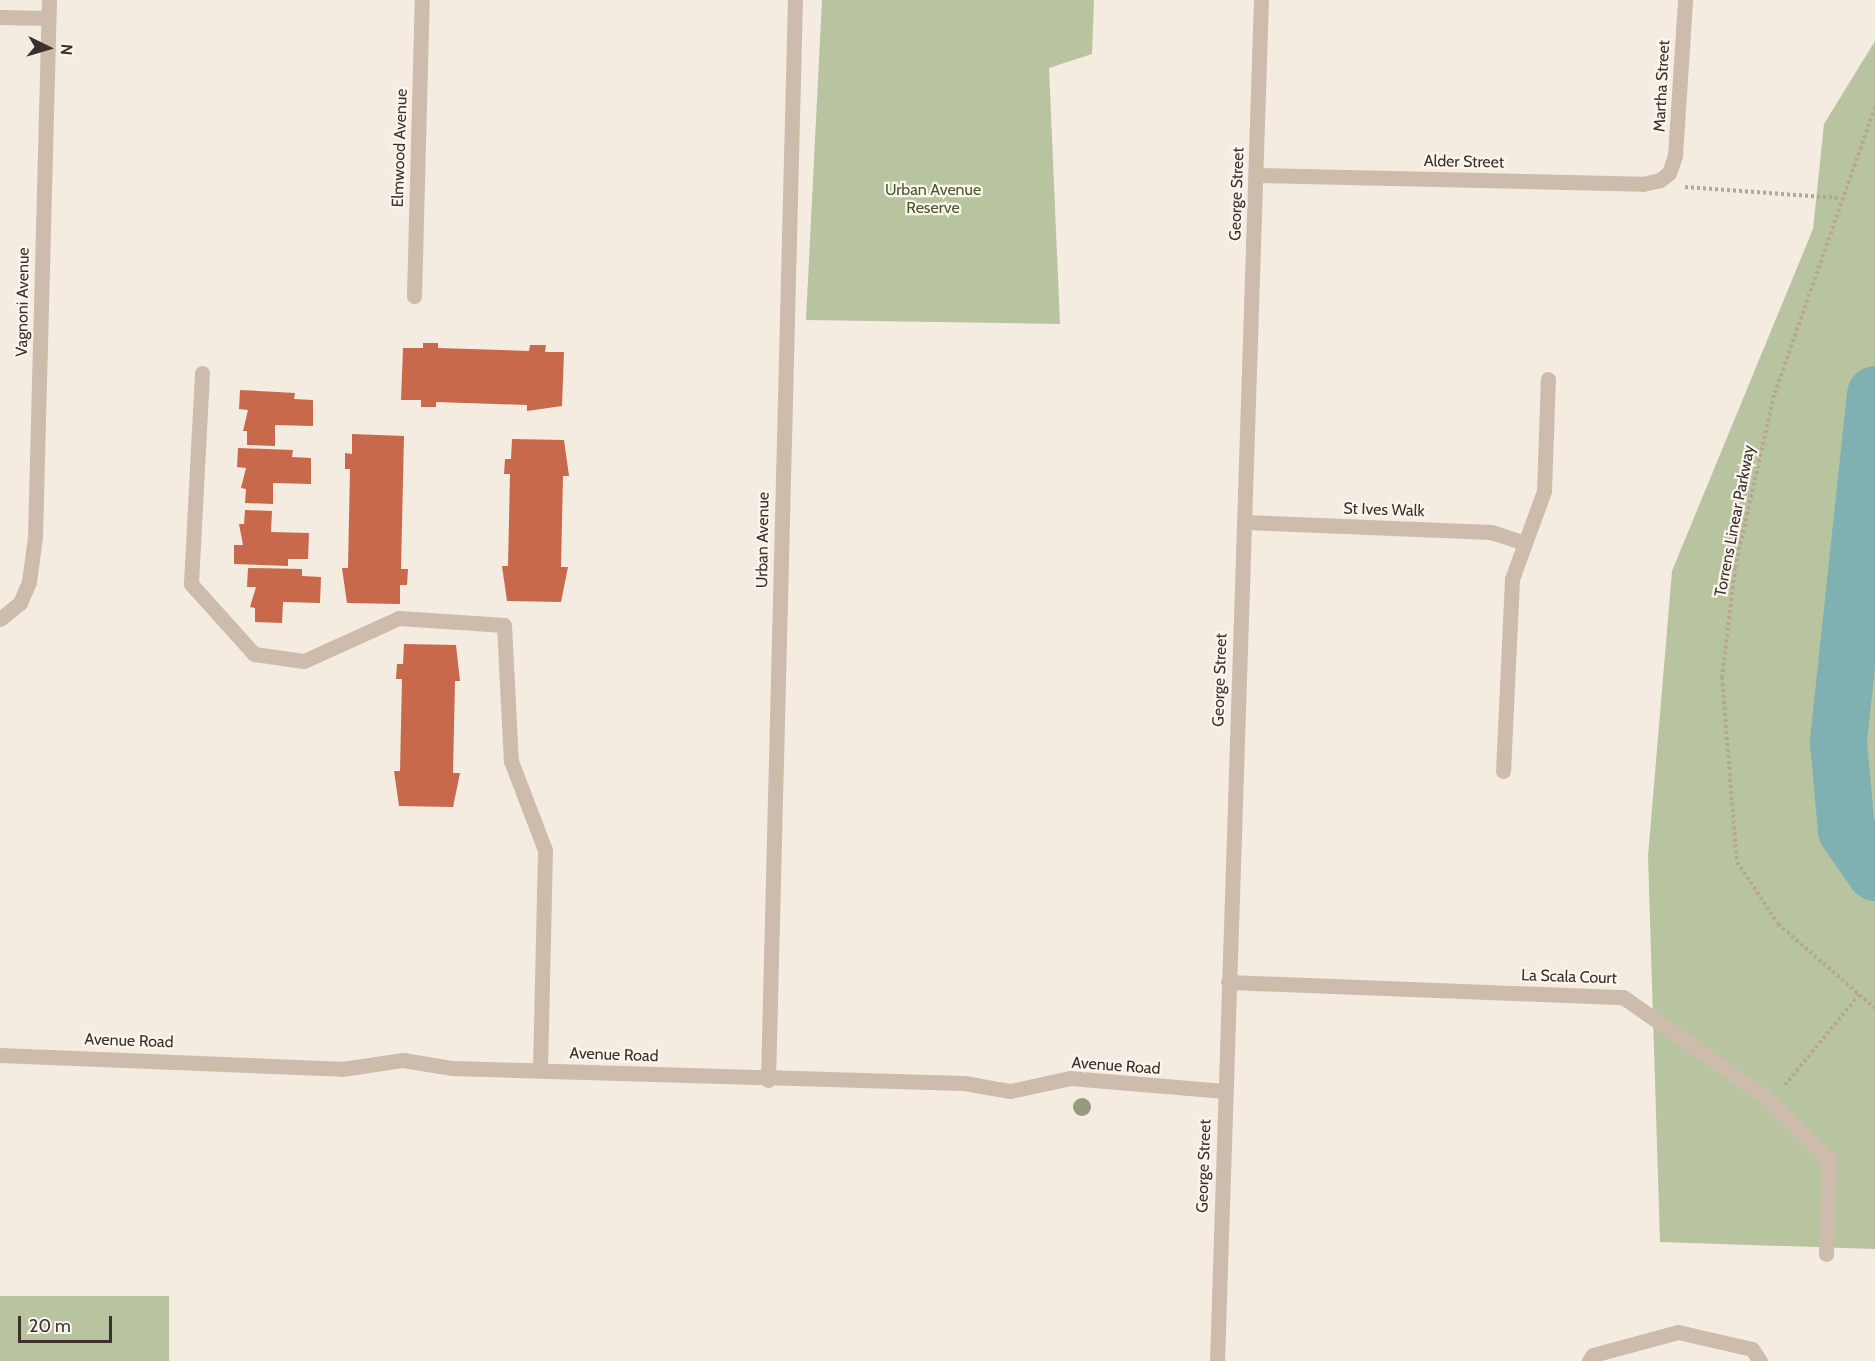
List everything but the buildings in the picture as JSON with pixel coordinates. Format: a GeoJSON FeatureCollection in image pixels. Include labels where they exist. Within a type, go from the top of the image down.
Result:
{"type":"FeatureCollection","features":[{"type":"Feature","properties":{"kind":"street","name":"Vagnoni Avenue"},"geometry":{"type":"LineString","coordinates":[[0,618],[20,603],[35,537],[49,0]]}},
{"type":"Feature","properties":{"kind":"street","name":"Elmwood Avenue"},"geometry":{"type":"LineString","coordinates":[[414,296],[422,0]]}},
{"type":"Feature","properties":{"kind":"street","name":"Urban Avenue"},"geometry":{"type":"LineString","coordinates":[[768,1080],[795,0]]}},
{"type":"Feature","properties":{"kind":"street","name":"George Street"},"geometry":{"type":"LineString","coordinates":[[1217,1361],[1224,1091],[1262,0]]}},
{"type":"Feature","properties":{"kind":"street","name":"Martha Street"},"geometry":{"type":"LineString","coordinates":[[1669,173],[1675,156],[1685,0]]}},
{"type":"Feature","properties":{"kind":"street"},"geometry":{"type":"LineString","coordinates":[[0,17],[48,18]]}},
{"type":"Feature","properties":{"kind":"street","name":"Alder Street"},"geometry":{"type":"LineString","coordinates":[[1256,175],[1643,184],[1669,173]]}},
{"type":"Feature","properties":{"kind":"street"},"geometry":{"type":"LineString","coordinates":[[202,373],[191,584],[254,654],[304,661],[399,618],[504,625],[511,761],[545,850],[540,1070]]}},
{"type":"Feature","properties":{"kind":"street"},"geometry":{"type":"LineString","coordinates":[[1503,771],[1512,579],[1521,542],[1544,490],[1548,379]]}},
{"type":"Feature","properties":{"kind":"street","name":"St Ives Walk"},"geometry":{"type":"LineString","coordinates":[[1244,522],[1491,532],[1521,542]]}},
{"type":"Feature","properties":{"kind":"street","name":"La Scala Court"},"geometry":{"type":"LineString","coordinates":[[1228,982],[1623,996],[1771,1102],[1829,1159],[1826,1254]]}},
{"type":"Feature","properties":{"kind":"street","name":"Avenue Road"},"geometry":{"type":"LineString","coordinates":[[0,1055],[342,1069],[403,1060],[540,1070],[768,1080],[964,1083],[1010,1091],[1070,1078],[1224,1091]]}},
{"type":"Feature","properties":{"kind":"street"},"geometry":{"type":"LineString","coordinates":[[1589,1361],[1593,1355],[1678,1332],[1752,1349],[1760,1361]]}},
{"type":"Feature","properties":{"kind":"path","name":"Torrens Linear Parkway"},"geometry":{"type":"LineString","coordinates":[[1875,107],[1839,198],[1774,395],[1735,568],[1722,677],[1737,862],[1778,924],[1875,1008]]}},
{"type":"Feature","properties":{"kind":"path"},"geometry":{"type":"LineString","coordinates":[[1669,173],[1689,191],[1839,198]]}},
{"type":"Feature","properties":{"kind":"path"},"geometry":{"type":"LineString","coordinates":[[1771,1102],[1859,995]]}},
{"type":"Feature","properties":{"kind":"green space","name":"Urban Avenue Reserve"},"geometry":{"type":"Polygon","coordinates":[[[822,0],[1094,0],[1092,54],[1049,68],[1060,324],[806,320],[822,0]]]}},
{"type":"Feature","properties":{"kind":"green space"},"geometry":{"type":"Polygon","coordinates":[[[1875,41],[1875,1249],[1660,1242],[1648,856],[1672,571],[1813,229],[1824,124],[1875,41]]]}},
{"type":"Feature","properties":{"kind":"green space"},"geometry":{"type":"Polygon","coordinates":[[[0,1296],[169,1296],[169,1361],[0,1361],[0,1296]]]}},
{"type":"Feature","properties":{"kind":"waterway"},"geometry":{"type":"LineString","coordinates":[[1875,394],[1838,742],[1846,830],[1875,872]]}}]}
